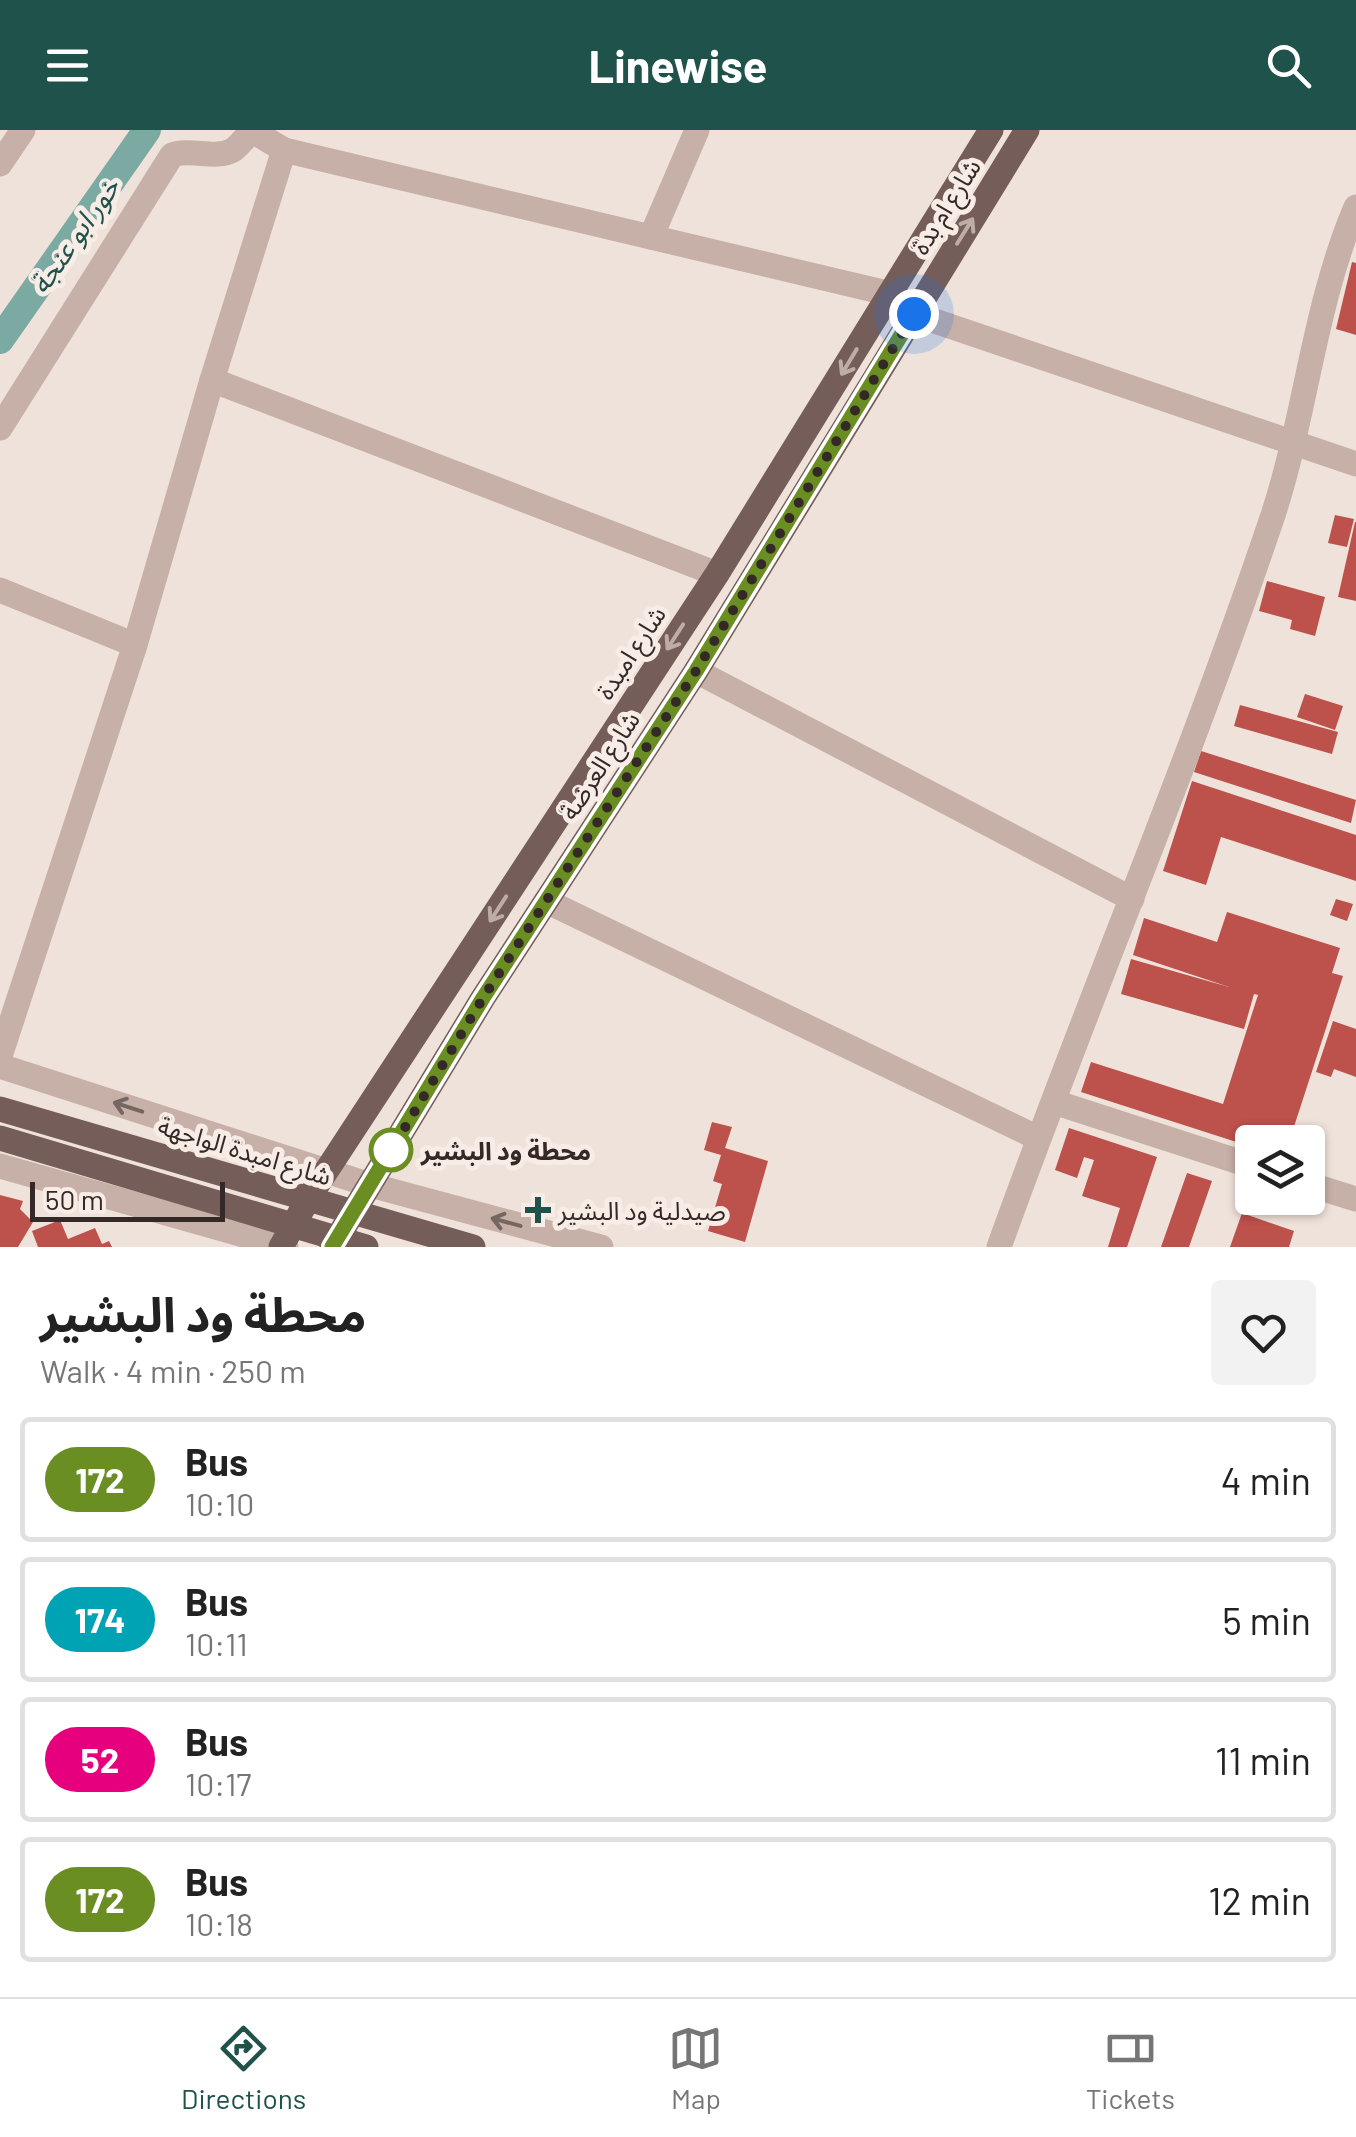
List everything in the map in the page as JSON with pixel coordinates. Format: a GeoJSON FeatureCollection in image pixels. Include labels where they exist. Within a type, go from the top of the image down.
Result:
{"type":"FeatureCollection","features":[{"type":"Feature","properties":{"kind":"main road","name":"شارع امبدة"},"geometry":{"type":"LineString","coordinates":[[283,1247],[308,1200],[716,574],[991,130]]}},
{"type":"Feature","properties":{"kind":"main road","name":"شارع ام بدة"},"geometry":{"type":"LineString","coordinates":[[914,314],[1027,130]]}},
{"type":"Feature","properties":{"kind":"main road","name":"شارع العرضة"},"geometry":{"type":"LineString","coordinates":[[329,1241],[370,1185],[546,901],[696,671],[914,314]]}},
{"type":"Feature","properties":{"kind":"main road"},"geometry":{"type":"LineString","coordinates":[[820,409],[846,424]]}},
{"type":"Feature","properties":{"kind":"main road","name":"شارع امبدة الواجهة"},"geometry":{"type":"LineString","coordinates":[[0,1109],[473,1247]]}},
{"type":"Feature","properties":{"kind":"main road"},"geometry":{"type":"LineString","coordinates":[[0,1138],[329,1241],[366,1247]]}},
{"type":"Feature","properties":{"kind":"street"},"geometry":{"type":"LineString","coordinates":[[0,164],[22,130]]}},
{"type":"Feature","properties":{"kind":"street"},"geometry":{"type":"LineString","coordinates":[[0,428],[172,155],[234,150],[252,130],[284,150],[892,294]]}},
{"type":"Feature","properties":{"kind":"street"},"geometry":{"type":"LineString","coordinates":[[651,237],[696,130]]}},
{"type":"Feature","properties":{"kind":"street"},"geometry":{"type":"LineString","coordinates":[[0,1056],[136,645],[212,380],[284,150]]}},
{"type":"Feature","properties":{"kind":"street"},"geometry":{"type":"LineString","coordinates":[[999,1247],[1239,609],[1295,444],[1330,281],[1350,238],[1356,208]]}},
{"type":"Feature","properties":{"kind":"street"},"geometry":{"type":"LineString","coordinates":[[914,314],[1356,464]]}},
{"type":"Feature","properties":{"kind":"street"},"geometry":{"type":"LineString","coordinates":[[212,380],[716,574]]}},
{"type":"Feature","properties":{"kind":"street"},"geometry":{"type":"LineString","coordinates":[[0,590],[136,645]]}},
{"type":"Feature","properties":{"kind":"street"},"geometry":{"type":"LineString","coordinates":[[696,671],[1132,899]]}},
{"type":"Feature","properties":{"kind":"street"},"geometry":{"type":"LineString","coordinates":[[546,901],[1038,1138]]}},
{"type":"Feature","properties":{"kind":"street"},"geometry":{"type":"LineString","coordinates":[[0,1066],[370,1185],[600,1247]]}},
{"type":"Feature","properties":{"kind":"street"},"geometry":{"type":"LineString","coordinates":[[1054,1102],[1235,1161]]}},
{"type":"Feature","properties":{"kind":"street"},"geometry":{"type":"LineString","coordinates":[[0,1166],[283,1247]]}},
{"type":"Feature","properties":{"kind":"street"},"geometry":{"type":"LineString","coordinates":[[1325,1189],[1356,1199]]}},
{"type":"Feature","properties":{"kind":"building"},"geometry":{"type":"Polygon","coordinates":[[[1352,262],[1356,263],[1356,335],[1336,329],[1352,262]]]}},
{"type":"Feature","properties":{"kind":"building"},"geometry":{"type":"Polygon","coordinates":[[[1335,515],[1354,519],[1347,547],[1328,543],[1335,515]]]}},
{"type":"Feature","properties":{"kind":"building"},"geometry":{"type":"Polygon","coordinates":[[[1356,522],[1356,601],[1338,597],[1356,522]]]}},
{"type":"Feature","properties":{"kind":"building"},"geometry":{"type":"Polygon","coordinates":[[[1267,581],[1325,597],[1315,636],[1290,629],[1292,620],[1259,611],[1267,581]]]}},
{"type":"Feature","properties":{"kind":"building"},"geometry":{"type":"Polygon","coordinates":[[[1305,694],[1343,706],[1335,730],[1297,717],[1305,694]]]}},
{"type":"Feature","properties":{"kind":"building"},"geometry":{"type":"Polygon","coordinates":[[[1240,705],[1338,732],[1332,754],[1234,726],[1240,705]]]}},
{"type":"Feature","properties":{"kind":"building"},"geometry":{"type":"Polygon","coordinates":[[[1201,751],[1356,800],[1351,823],[1194,772],[1201,751]]]}},
{"type":"Feature","properties":{"kind":"building"},"geometry":{"type":"Polygon","coordinates":[[[1192,781],[1356,835],[1356,881],[1221,837],[1206,885],[1163,871],[1192,781]]]}},
{"type":"Feature","properties":{"kind":"building"},"geometry":{"type":"Polygon","coordinates":[[[1336,899],[1353,904],[1347,921],[1330,915],[1336,899]]]}},
{"type":"Feature","properties":{"kind":"building"},"geometry":{"type":"Polygon","coordinates":[[[1227,912],[1340,948],[1332,973],[1343,976],[1295,1125],[1235,1125],[1235,1142],[1081,1092],[1091,1062],[1223,1104],[1258,995],[1254,994],[1244,1029],[1121,994],[1131,959],[1229,987],[1133,955],[1144,918],[1217,942],[1227,912]]]}},
{"type":"Feature","properties":{"kind":"building"},"geometry":{"type":"Polygon","coordinates":[[[1333,1021],[1356,1029],[1356,1077],[1334,1069],[1331,1077],[1316,1072],[1333,1021]]]}},
{"type":"Feature","properties":{"kind":"building"},"geometry":{"type":"Polygon","coordinates":[[[712,1122],[732,1127],[725,1148],[768,1161],[745,1242],[708,1231],[722,1184],[713,1181],[721,1155],[704,1150],[712,1122]]]}},
{"type":"Feature","properties":{"kind":"building"},"geometry":{"type":"Polygon","coordinates":[[[1069,1128],[1157,1157],[1127,1247],[1108,1247],[1120,1208],[1082,1196],[1094,1160],[1084,1157],[1077,1178],[1055,1170],[1069,1128]]]}},
{"type":"Feature","properties":{"kind":"building"},"geometry":{"type":"Polygon","coordinates":[[[1187,1173],[1212,1181],[1189,1247],[1161,1247],[1187,1173]]]}},
{"type":"Feature","properties":{"kind":"building"},"geometry":{"type":"Polygon","coordinates":[[[0,1195],[23,1201],[20,1209],[33,1222],[18,1247],[0,1247],[0,1195]]]}},
{"type":"Feature","properties":{"kind":"building"},"geometry":{"type":"Polygon","coordinates":[[[1241,1215],[1294,1231],[1289,1247],[1230,1247],[1241,1215]]]}},
{"type":"Feature","properties":{"kind":"building"},"geometry":{"type":"Polygon","coordinates":[[[60,1220],[68,1239],[95,1228],[102,1244],[109,1241],[112,1247],[38,1247],[32,1231],[60,1220]]]}},
{"type":"Feature","properties":{"kind":"waterway","name":"خور ابو عنجة"},"geometry":{"type":"LineString","coordinates":[[0,340],[147,130]]}},
{"type":"Feature","properties":{"kind":"bus line","name":"172"},"geometry":{"type":"LineString","coordinates":[[332,1247],[483,998],[696,671],[914,314]]}},
{"type":"Feature","properties":{"kind":"place","name":"محطة ود البشير"},"geometry":{"type":"Point","coordinates":[391,1150]}},
{"type":"Feature","properties":{"kind":"place","name":"صيدلية ود البشير"},"geometry":{"type":"Point","coordinates":[538,1210]}},
{"type":"Feature","properties":{"kind":"route"},"geometry":{"type":"LineString","coordinates":[[391,1150],[389,1154],[483,998],[696,671],[914,314]]}}]}
